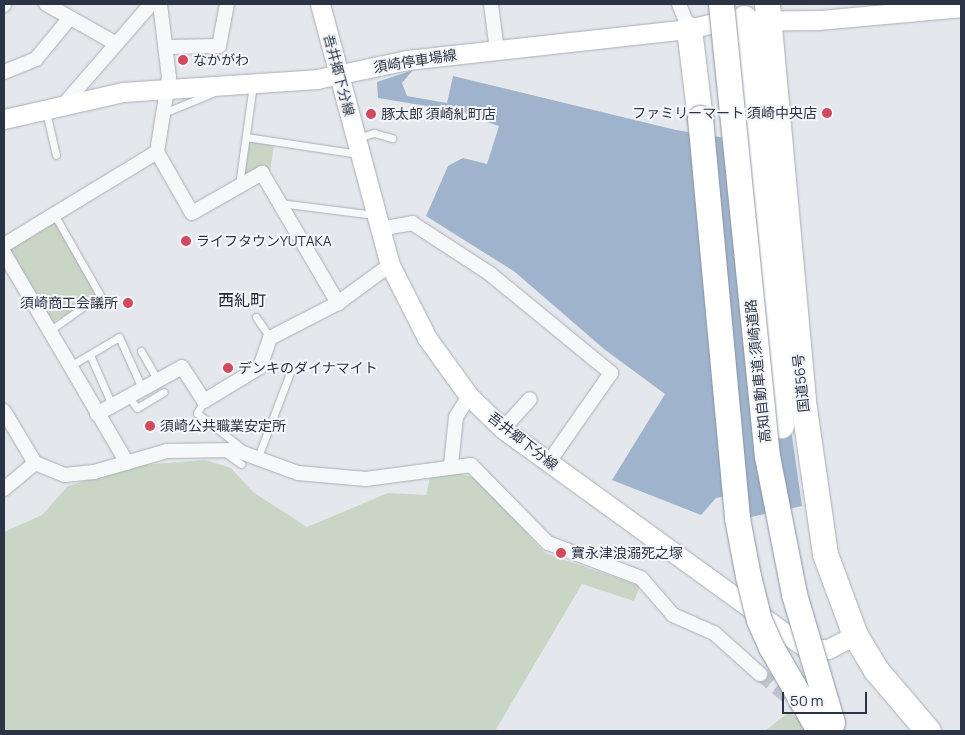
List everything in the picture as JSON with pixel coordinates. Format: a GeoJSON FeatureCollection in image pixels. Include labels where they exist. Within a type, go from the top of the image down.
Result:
{"type":"FeatureCollection","features":[{"type":"Feature","properties":{"kind":"highway","name":"高知自動車道;須崎道路"},"geometry":{"type":"LineString","coordinates":[[721,4],[767,456],[794,594],[830,726]]}},
{"type":"Feature","properties":{"kind":"highway","name":"国道56号"},"geometry":{"type":"LineString","coordinates":[[768,11],[804,408],[825,554],[855,634],[876,670],[928,731]]}},
{"type":"Feature","properties":{"kind":"highway"},"geometry":{"type":"LineString","coordinates":[[744,18],[790,508],[817,643],[830,726]]}},
{"type":"Feature","properties":{"kind":"highway"},"geometry":{"type":"LineString","coordinates":[[689,29],[700,118],[738,518],[746,566],[758,620],[830,726]]}},
{"type":"Feature","properties":{"kind":"main road","name":"吾井郷下分線"},"geometry":{"type":"LineString","coordinates":[[320,4],[390,265],[427,338],[469,396],[503,429],[808,649],[828,649],[855,634]]}},
{"type":"Feature","properties":{"kind":"main road","name":"須崎停車場線"},"geometry":{"type":"LineString","coordinates":[[4,120],[65,103],[169,87],[339,76],[407,60],[689,29],[768,11],[818,20],[961,7]]}},
{"type":"Feature","properties":{"kind":"street"},"geometry":{"type":"LineString","coordinates":[[46,4],[69,19],[115,43]]}},
{"type":"Feature","properties":{"kind":"street"},"geometry":{"type":"LineString","coordinates":[[65,103],[115,43],[151,4]]}},
{"type":"Feature","properties":{"kind":"street"},"geometry":{"type":"LineString","coordinates":[[160,4],[168,47],[169,87],[166,112],[157,152],[192,213],[262,173],[338,303]]}},
{"type":"Feature","properties":{"kind":"street"},"geometry":{"type":"LineString","coordinates":[[168,47],[219,46],[227,4]]}},
{"type":"Feature","properties":{"kind":"street"},"geometry":{"type":"LineString","coordinates":[[491,4],[497,50]]}},
{"type":"Feature","properties":{"kind":"street"},"geometry":{"type":"LineString","coordinates":[[679,4],[689,29]]}},
{"type":"Feature","properties":{"kind":"street"},"geometry":{"type":"LineString","coordinates":[[4,72],[36,59],[69,19]]}},
{"type":"Feature","properties":{"kind":"street"},"geometry":{"type":"LineString","coordinates":[[4,245],[157,152]]}},
{"type":"Feature","properties":{"kind":"street"},"geometry":{"type":"LineString","coordinates":[[377,222],[412,223],[490,273],[611,373],[549,462]]}},
{"type":"Feature","properties":{"kind":"street"},"geometry":{"type":"LineString","coordinates":[[4,253],[97,414],[127,462]]}},
{"type":"Feature","properties":{"kind":"street"},"geometry":{"type":"LineString","coordinates":[[97,414],[157,379],[182,367],[204,401],[260,367],[270,338],[338,303],[390,265]]}},
{"type":"Feature","properties":{"kind":"street"},"geometry":{"type":"LineString","coordinates":[[451,465],[456,417],[469,396]]}},
{"type":"Feature","properties":{"kind":"street"},"geometry":{"type":"LineString","coordinates":[[503,429],[530,399]]}},
{"type":"Feature","properties":{"kind":"street"},"geometry":{"type":"LineString","coordinates":[[4,411],[34,463],[71,475],[167,451],[224,452],[249,458],[298,476],[366,479],[451,465],[479,469],[548,543],[641,578],[672,615],[714,633],[760,674]]}},
{"type":"Feature","properties":{"kind":"street"},"geometry":{"type":"LineString","coordinates":[[4,489],[34,463]]}},
{"type":"Feature","properties":{"kind":"lane"},"geometry":{"type":"LineString","coordinates":[[239,186],[254,81]]}},
{"type":"Feature","properties":{"kind":"lane"},"geometry":{"type":"LineString","coordinates":[[166,112],[212,94]]}},
{"type":"Feature","properties":{"kind":"lane"},"geometry":{"type":"LineString","coordinates":[[45,109],[56,155]]}},
{"type":"Feature","properties":{"kind":"lane"},"geometry":{"type":"LineString","coordinates":[[246,137],[358,146],[374,134],[392,138]]}},
{"type":"Feature","properties":{"kind":"lane"},"geometry":{"type":"LineString","coordinates":[[279,203],[377,222]]}},
{"type":"Feature","properties":{"kind":"lane"},"geometry":{"type":"LineString","coordinates":[[49,331],[100,295],[54,214]]}},
{"type":"Feature","properties":{"kind":"lane"},"geometry":{"type":"LineString","coordinates":[[256,317],[270,338]]}},
{"type":"Feature","properties":{"kind":"lane"},"geometry":{"type":"LineString","coordinates":[[70,366],[119,337],[142,388]]}},
{"type":"Feature","properties":{"kind":"lane"},"geometry":{"type":"LineString","coordinates":[[141,351],[157,379]]}},
{"type":"Feature","properties":{"kind":"lane"},"geometry":{"type":"LineString","coordinates":[[90,355],[112,405]]}},
{"type":"Feature","properties":{"kind":"lane"},"geometry":{"type":"LineString","coordinates":[[204,401],[197,413],[249,458],[290,370]]}},
{"type":"Feature","properties":{"kind":"lane"},"geometry":{"type":"LineString","coordinates":[[128,396],[137,408],[164,392]]}},
{"type":"Feature","properties":{"kind":"green space"},"geometry":{"type":"Polygon","coordinates":[[[250,142],[274,145],[270,172],[264,164],[244,177],[250,142]]]}},
{"type":"Feature","properties":{"kind":"green space"},"geometry":{"type":"Polygon","coordinates":[[[54,220],[95,288],[92,300],[53,322],[9,254],[11,248],[54,220]]]}},
{"type":"Feature","properties":{"kind":"green space"},"geometry":{"type":"Polygon","coordinates":[[[205,460],[231,468],[253,492],[307,527],[388,493],[426,495],[430,477],[458,473],[476,478],[545,553],[640,586],[634,601],[582,584],[495,731],[4,731],[4,532],[42,515],[68,486],[142,465],[205,460]]]}},
{"type":"Feature","properties":{"kind":"green space"},"geometry":{"type":"Polygon","coordinates":[[[788,713],[804,721],[808,731],[765,731],[788,713]]]}},
{"type":"Feature","properties":{"kind":"water"},"geometry":{"type":"Polygon","coordinates":[[[413,70],[402,83],[407,96],[447,103],[453,76],[676,130],[750,142],[802,506],[746,518],[726,496],[716,498],[701,515],[612,480],[665,394],[604,349],[515,272],[426,216],[448,166],[463,158],[487,164],[499,126],[451,110],[378,98],[377,82],[413,70]]]}},
{"type":"Feature","properties":{"kind":"tunnel"},"geometry":{"type":"LineString","coordinates":[[760,674],[796,704]]}},
{"type":"Feature","properties":{"kind":"place","name":"なかがわ"},"geometry":{"type":"Point","coordinates":[183,60]}},
{"type":"Feature","properties":{"kind":"place","name":"ファミリーマート 須崎中央店"},"geometry":{"type":"Point","coordinates":[827,113]}},
{"type":"Feature","properties":{"kind":"place","name":"豚太郎 須崎糺町店"},"geometry":{"type":"Point","coordinates":[371,114]}},
{"type":"Feature","properties":{"kind":"place","name":"ライフタウンYUTAKA"},"geometry":{"type":"Point","coordinates":[186,241]}},
{"type":"Feature","properties":{"kind":"place","name":"須崎商工会議所"},"geometry":{"type":"Point","coordinates":[128,303]}},
{"type":"Feature","properties":{"kind":"place","name":"デンキのダイナマイト"},"geometry":{"type":"Point","coordinates":[228,368]}},
{"type":"Feature","properties":{"kind":"place","name":"須崎公共職業安定所"},"geometry":{"type":"Point","coordinates":[150,426]}},
{"type":"Feature","properties":{"kind":"place","name":"寶永津浪溺死之塚"},"geometry":{"type":"Point","coordinates":[561,553]}},
{"type":"Feature","properties":{"kind":"district","name":"西糺町"},"geometry":{"type":"Point","coordinates":[242,300]}}]}
